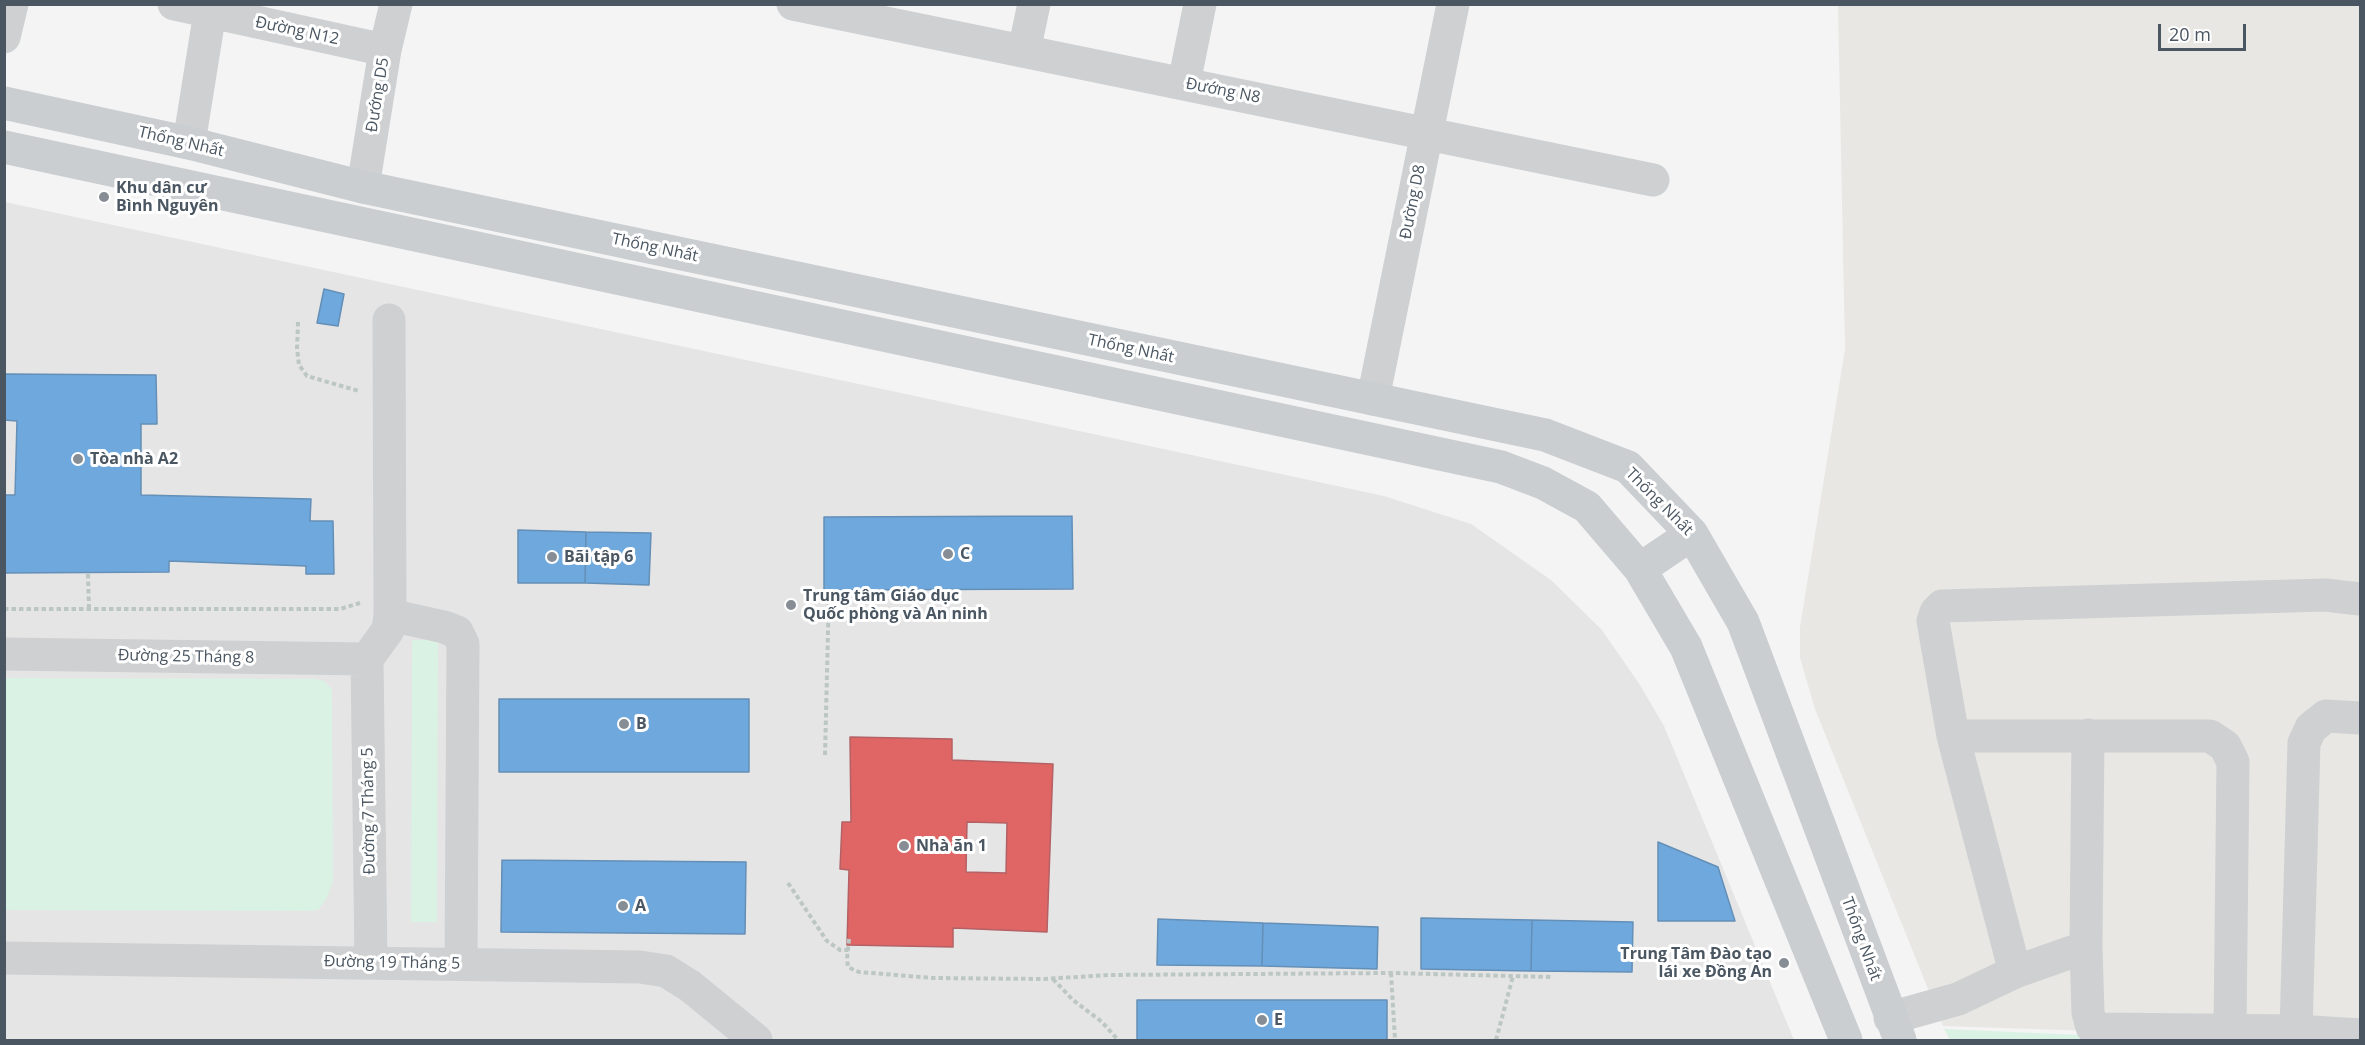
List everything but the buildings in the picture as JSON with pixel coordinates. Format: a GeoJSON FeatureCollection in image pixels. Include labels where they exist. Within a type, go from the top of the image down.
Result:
{"type":"FeatureCollection","features":[{"type":"Feature","properties":{"kind":"main road","name":"Thống Nhất"},"geometry":{"type":"LineString","coordinates":[[4,103],[189,142],[363,187],[1545,435],[1628,468],[1692,534],[1743,622],[1895,1029]]}},
{"type":"Feature","properties":{"kind":"main road"},"geometry":{"type":"LineString","coordinates":[[4,147],[1502,466],[1543,483],[1587,507],[1640,569],[1686,647],[1846,1041]]}},
{"type":"Feature","properties":{"kind":"main road"},"geometry":{"type":"LineString","coordinates":[[352,220],[363,187]]}},
{"type":"Feature","properties":{"kind":"main road"},"geometry":{"type":"LineString","coordinates":[[1640,569],[1692,534]]}},
{"type":"Feature","properties":{"kind":"street"},"geometry":{"type":"LineString","coordinates":[[4,37],[12,4]]}},
{"type":"Feature","properties":{"kind":"street","name":"Đường N12"},"geometry":{"type":"LineString","coordinates":[[174,4],[385,50]]}},
{"type":"Feature","properties":{"kind":"street","name":"Đướng D5"},"geometry":{"type":"LineString","coordinates":[[363,187],[385,50],[396,4]]}},
{"type":"Feature","properties":{"kind":"street","name":"Đướng N8"},"geometry":{"type":"LineString","coordinates":[[793,4],[1653,180]]}},
{"type":"Feature","properties":{"kind":"street"},"geometry":{"type":"LineString","coordinates":[[1024,51],[1034,4]]}},
{"type":"Feature","properties":{"kind":"street"},"geometry":{"type":"LineString","coordinates":[[1184,83],[1200,4]]}},
{"type":"Feature","properties":{"kind":"street","name":"Đường D8"},"geometry":{"type":"LineString","coordinates":[[1373,399],[1453,4]]}},
{"type":"Feature","properties":{"kind":"street"},"geometry":{"type":"LineString","coordinates":[[189,142],[210,12]]}},
{"type":"Feature","properties":{"kind":"street"},"geometry":{"type":"LineString","coordinates":[[367,659],[388,630],[376,609],[388,320]]}},
{"type":"Feature","properties":{"kind":"street"},"geometry":{"type":"LineString","coordinates":[[2015,972],[1953,736],[1933,621],[1936,612],[1942,606],[2325,595],[2361,599]]}},
{"type":"Feature","properties":{"kind":"street"},"geometry":{"type":"LineString","coordinates":[[376,609],[457,632],[463,644],[461,964]]}},
{"type":"Feature","properties":{"kind":"street","name":"Đường 25 Tháng 8"},"geometry":{"type":"LineString","coordinates":[[4,654],[367,659]]}},
{"type":"Feature","properties":{"kind":"street","name":"Đường 7 Tháng 5"},"geometry":{"type":"LineString","coordinates":[[367,659],[371,962]]}},
{"type":"Feature","properties":{"kind":"street"},"geometry":{"type":"LineString","coordinates":[[2296,1031],[2304,743],[2311,728],[2326,716],[2361,718]]}},
{"type":"Feature","properties":{"kind":"street"},"geometry":{"type":"LineString","coordinates":[[2088,735],[2086,947],[2088,1013],[2092,1027],[2102,1029],[2230,1029],[2361,1035]]}},
{"type":"Feature","properties":{"kind":"street"},"geometry":{"type":"LineString","coordinates":[[1953,736],[2210,736],[2226,746],[2233,762],[2230,1029]]}},
{"type":"Feature","properties":{"kind":"street"},"geometry":{"type":"LineString","coordinates":[[1895,1029],[2015,972],[2086,947]]}},
{"type":"Feature","properties":{"kind":"street","name":"Đường 19 Tháng 5"},"geometry":{"type":"LineString","coordinates":[[4,958],[640,967],[666,971],[690,986],[756,1041]]}},
{"type":"Feature","properties":{"kind":"path"},"geometry":{"type":"LineString","coordinates":[[298,322],[299,365],[307,376],[360,391]]}},
{"type":"Feature","properties":{"kind":"path"},"geometry":{"type":"LineString","coordinates":[[88,574],[89,609]]}},
{"type":"Feature","properties":{"kind":"path"},"geometry":{"type":"LineString","coordinates":[[825,755],[829,590]]}},
{"type":"Feature","properties":{"kind":"path"},"geometry":{"type":"LineString","coordinates":[[4,609],[376,609]]}},
{"type":"Feature","properties":{"kind":"path"},"geometry":{"type":"LineString","coordinates":[[788,883],[828,941],[840,950],[848,950]]}},
{"type":"Feature","properties":{"kind":"path"},"geometry":{"type":"LineString","coordinates":[[849,939],[848,967],[859,972],[965,979],[1053,979],[1108,975],[1391,973],[1552,977]]}},
{"type":"Feature","properties":{"kind":"path"},"geometry":{"type":"LineString","coordinates":[[1391,973],[1395,1041]]}},
{"type":"Feature","properties":{"kind":"path"},"geometry":{"type":"LineString","coordinates":[[1496,1041],[1513,976]]}},
{"type":"Feature","properties":{"kind":"path"},"geometry":{"type":"LineString","coordinates":[[1053,979],[1073,1000],[1102,1022],[1118,1041]]}},
{"type":"Feature","properties":{"kind":"shaded area"},"geometry":{"type":"Polygon","coordinates":[[[1838,5],[2360,5],[2360,1040],[1943,1026],[1815,709],[1800,658],[1800,627],[1845,349],[1838,5]]]}},
{"type":"Feature","properties":{"kind":"shaded area","name":"Trung tâm Giáo dục Quốc phòng và An ninh"},"geometry":{"type":"Polygon","coordinates":[[[5,202],[1384,496],[1471,524],[1551,580],[1602,630],[1640,685],[1664,726],[1794,1040],[5,1040],[5,202]]]}},
{"type":"Feature","properties":{"kind":"green space"},"geometry":{"type":"Polygon","coordinates":[[[412,640],[438,640],[437,922],[411,922],[412,640]]]}},
{"type":"Feature","properties":{"kind":"green space"},"geometry":{"type":"Polygon","coordinates":[[[5,678],[315,679],[324,681],[332,689],[333,881],[327,898],[318,910],[307,911],[5,910],[5,678]]]}},
{"type":"Feature","properties":{"kind":"green space"},"geometry":{"type":"Polygon","coordinates":[[[1944,1029],[2196,1040],[1950,1040],[1944,1029]]]}},
{"type":"Feature","properties":{"kind":"place","name":"Khu dân cư Bình Nguyên"},"geometry":{"type":"Point","coordinates":[104,197]}},
{"type":"Feature","properties":{"kind":"place","name":"Tòa nhà A2"},"geometry":{"type":"Point","coordinates":[78,459]}},
{"type":"Feature","properties":{"kind":"place","name":"C"},"geometry":{"type":"Point","coordinates":[948,554]}},
{"type":"Feature","properties":{"kind":"place","name":"Bãi tập 6"},"geometry":{"type":"Point","coordinates":[552,557]}},
{"type":"Feature","properties":{"kind":"place","name":"Trung tâm Giáo dục Quốc phòng và An ninh"},"geometry":{"type":"Point","coordinates":[791,605]}},
{"type":"Feature","properties":{"kind":"place","name":"B"},"geometry":{"type":"Point","coordinates":[624,724]}},
{"type":"Feature","properties":{"kind":"place","name":"Nhà ăn 1"},"geometry":{"type":"Point","coordinates":[904,846]}},
{"type":"Feature","properties":{"kind":"place","name":"A"},"geometry":{"type":"Point","coordinates":[623,906]}},
{"type":"Feature","properties":{"kind":"place","name":"Trung Tâm Đào tạo lái xe Đồng An"},"geometry":{"type":"Point","coordinates":[1784,963]}},
{"type":"Feature","properties":{"kind":"place","name":"E"},"geometry":{"type":"Point","coordinates":[1262,1020]}}]}
